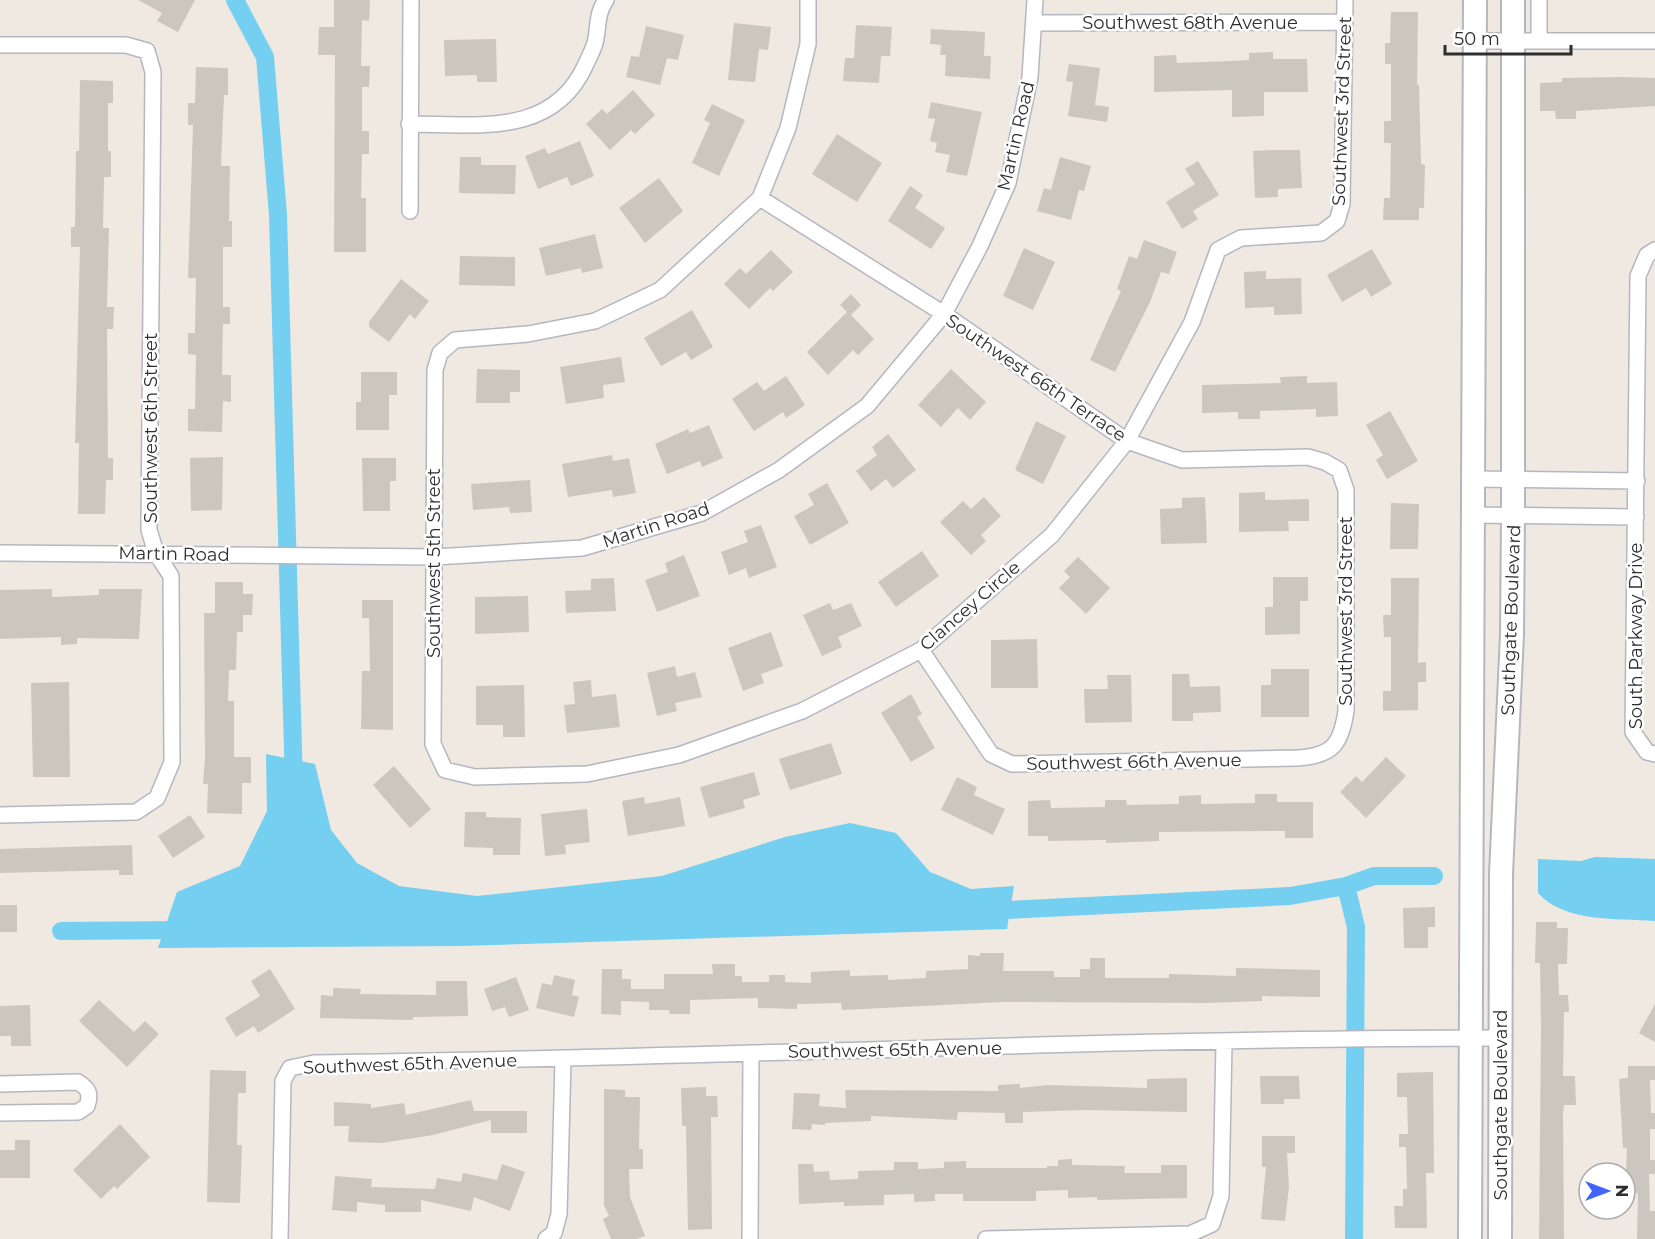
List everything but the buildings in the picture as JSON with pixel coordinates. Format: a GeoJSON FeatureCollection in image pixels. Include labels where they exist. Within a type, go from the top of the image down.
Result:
{"type":"FeatureCollection","features":[{"type":"Feature","properties":{"kind":"main road","name":"Southgate Boulevard"},"geometry":{"type":"LineString","coordinates":[[1470,1239],[1475,479],[1475,0]]}},
{"type":"Feature","properties":{"kind":"main road","name":"Southgate Boulevard"},"geometry":{"type":"LineString","coordinates":[[1500,1239],[1501,874],[1512,634],[1514,514],[1513,0]]}},
{"type":"Feature","properties":{"kind":"street"},"geometry":{"type":"LineString","coordinates":[[410,211],[411,0]]}},
{"type":"Feature","properties":{"kind":"street"},"geometry":{"type":"LineString","coordinates":[[409,124],[510,123],[552,108],[577,84],[595,44],[599,9],[606,0]]}},
{"type":"Feature","properties":{"kind":"street"},"geometry":{"type":"LineString","coordinates":[[760,198],[788,128],[808,44],[808,0]]}},
{"type":"Feature","properties":{"kind":"street","name":"Martin Road"},"geometry":{"type":"LineString","coordinates":[[0,553],[435,557],[582,548],[702,513],[779,470],[867,406],[944,314],[980,246],[1008,183],[1030,77],[1035,0]]}},
{"type":"Feature","properties":{"kind":"street","name":"Southwest 3rd Street"},"geometry":{"type":"LineString","coordinates":[[1337,221],[1342,204],[1345,0]]}},
{"type":"Feature","properties":{"kind":"street"},"geometry":{"type":"LineString","coordinates":[[1539,0],[1539,41]]}},
{"type":"Feature","properties":{"kind":"street","name":"Southwest 68th Avenue"},"geometry":{"type":"LineString","coordinates":[[1035,23],[1344,22]]}},
{"type":"Feature","properties":{"kind":"street"},"geometry":{"type":"LineString","coordinates":[[1474,41],[1655,41]]}},
{"type":"Feature","properties":{"kind":"street","name":"Southwest 6th Street"},"geometry":{"type":"LineString","coordinates":[[0,45],[126,45],[147,51],[153,72],[149,530],[156,553],[171,576],[172,750],[172,762],[157,798],[136,812],[0,815]]}},
{"type":"Feature","properties":{"kind":"street","name":"Southwest 66th Terrace"},"geometry":{"type":"LineString","coordinates":[[760,198],[944,314],[1127,441],[1182,460],[1308,457],[1325,462],[1339,470]]}},
{"type":"Feature","properties":{"kind":"street","name":"Southwest 5th Street"},"geometry":{"type":"LineString","coordinates":[[445,770],[433,744],[435,370],[440,353],[455,340],[528,334],[595,321],[660,290],[760,198]]}},
{"type":"Feature","properties":{"kind":"street","name":"Clancey Circle"},"geometry":{"type":"LineString","coordinates":[[445,770],[475,777],[587,774],[679,755],[802,711],[921,650],[1052,535],[1127,441],[1192,322],[1218,250],[1241,238],[1321,233],[1337,221]]}},
{"type":"Feature","properties":{"kind":"street","name":"South Parkway Drive"},"geometry":{"type":"LineString","coordinates":[[1651,253],[1638,276],[1633,732],[1651,753]]}},
{"type":"Feature","properties":{"kind":"street","name":"Southwest 3rd Street"},"geometry":{"type":"LineString","coordinates":[[1330,749],[1342,735],[1346,711],[1346,490],[1339,470]]}},
{"type":"Feature","properties":{"kind":"street"},"geometry":{"type":"LineString","coordinates":[[1475,479],[1637,481]]}},
{"type":"Feature","properties":{"kind":"street","name":"South Parkway Drive"},"geometry":{"type":"LineString","coordinates":[[1474,515],[1636,517]]}},
{"type":"Feature","properties":{"kind":"street","name":"Southwest 66th Avenue"},"geometry":{"type":"LineString","coordinates":[[921,650],[991,754],[1012,764],[1297,758],[1316,757],[1330,749]]}},
{"type":"Feature","properties":{"kind":"street","name":"Southwest 65th Avenue"},"geometry":{"type":"LineString","coordinates":[[280,1239],[283,1081],[290,1068],[314,1063],[563,1060],[751,1053],[1502,1038]]}},
{"type":"Feature","properties":{"kind":"street"},"geometry":{"type":"LineString","coordinates":[[986,1239],[1190,1234],[1212,1224],[1221,1196],[1224,1042]]}},
{"type":"Feature","properties":{"kind":"street"},"geometry":{"type":"LineString","coordinates":[[750,1239],[751,1053]]}},
{"type":"Feature","properties":{"kind":"street"},"geometry":{"type":"LineString","coordinates":[[550,1236],[559,1214],[563,1060]]}},
{"type":"Feature","properties":{"kind":"street"},"geometry":{"type":"LineString","coordinates":[[0,1084],[78,1082],[87,1088],[90,1096],[87,1106],[78,1112],[0,1113]]}},
{"type":"Feature","properties":{"kind":"water"},"geometry":{"type":"Polygon","coordinates":[[[266,754],[315,764],[331,830],[357,863],[399,886],[477,896],[662,876],[785,837],[850,823],[896,833],[930,872],[971,889],[1014,886],[1007,929],[462,946],[158,948],[177,892],[240,866],[267,811],[266,754]]]}},
{"type":"Feature","properties":{"kind":"water"},"geometry":{"type":"Polygon","coordinates":[[[1595,857],[1655,859],[1655,921],[1608,919],[1577,914],[1549,903],[1538,893],[1538,859],[1581,861],[1595,857]]]}},
{"type":"Feature","properties":{"kind":"waterway"},"geometry":{"type":"LineString","coordinates":[[235,0],[265,57],[278,215],[294,785]]}},
{"type":"Feature","properties":{"kind":"waterway"},"geometry":{"type":"LineString","coordinates":[[986,911],[1290,896],[1346,886],[1374,876],[1434,876]]}},
{"type":"Feature","properties":{"kind":"waterway"},"geometry":{"type":"LineString","coordinates":[[1346,886],[1356,927],[1354,1239]]}},
{"type":"Feature","properties":{"kind":"waterway"},"geometry":{"type":"LineString","coordinates":[[61,931],[188,930]]}}]}
